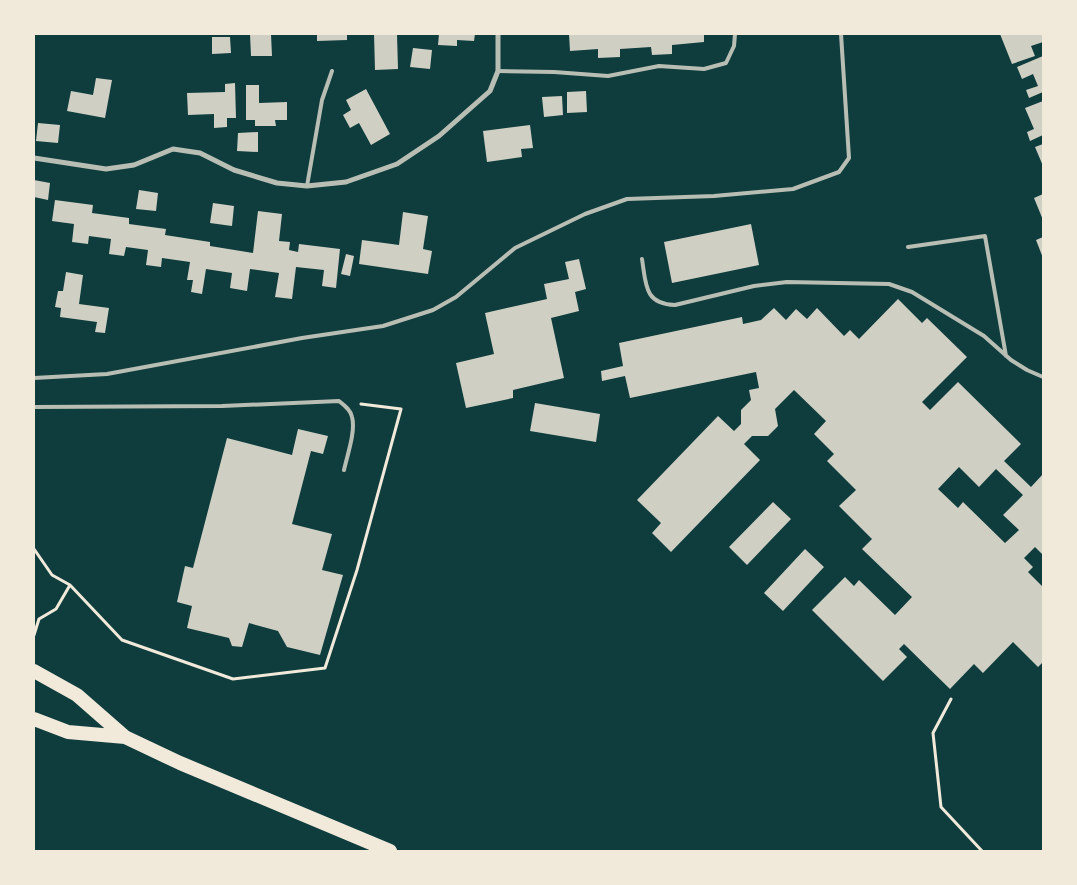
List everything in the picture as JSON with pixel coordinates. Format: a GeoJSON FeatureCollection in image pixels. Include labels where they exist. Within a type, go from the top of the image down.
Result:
{"type":"FeatureCollection","features":[{"type":"Feature","properties":{"kind":"highway"},"geometry":{"type":"LineString","coordinates":[[34,671],[77,695],[125,737],[180,763],[390,851]]}},
{"type":"Feature","properties":{"kind":"highway"},"geometry":{"type":"LineString","coordinates":[[34,720],[68,732],[125,737]]}},
{"type":"Feature","properties":{"kind":"street"},"geometry":{"type":"LineString","coordinates":[[34,158],[106,169],[134,165],[174,149],[200,153],[234,170],[277,183],[307,186],[346,182],[397,164],[439,136],[490,91],[498,71],[498,34]]}},
{"type":"Feature","properties":{"kind":"lane"},"geometry":{"type":"LineString","coordinates":[[498,71],[554,72],[608,76],[659,66],[704,70],[726,62],[734,46],[735,34]]}},
{"type":"Feature","properties":{"kind":"lane"},"geometry":{"type":"LineString","coordinates":[[34,378],[107,374],[302,338],[383,326],[433,310],[456,297],[515,248],[585,214],[627,199],[714,196],[793,189],[839,172],[849,158],[842,34]]}},
{"type":"Feature","properties":{"kind":"lane"},"geometry":{"type":"LineString","coordinates":[[307,186],[322,100],[332,71]]}},
{"type":"Feature","properties":{"kind":"lane"},"geometry":{"type":"LineString","coordinates":[[908,247],[985,236],[1006,356]]}},
{"type":"Feature","properties":{"kind":"lane"},"geometry":{"type":"LineString","coordinates":[[642,259],[650,296],[663,305],[675,305],[754,286],[787,282],[889,284],[912,292],[984,336],[1006,356],[1027,370],[1043,377]]}},
{"type":"Feature","properties":{"kind":"lane"},"geometry":{"type":"LineString","coordinates":[[34,407],[222,406],[339,401],[347,407],[352,416],[351,437],[344,470]]}},
{"type":"Feature","properties":{"kind":"path"},"geometry":{"type":"LineString","coordinates":[[34,549],[52,575],[70,586],[122,640],[233,679],[325,668],[357,570],[402,409],[339,401]]}},
{"type":"Feature","properties":{"kind":"path"},"geometry":{"type":"LineString","coordinates":[[34,635],[39,618],[56,609],[70,586]]}},
{"type":"Feature","properties":{"kind":"path"},"geometry":{"type":"LineString","coordinates":[[951,699],[933,732],[941,807],[982,851]]}},
{"type":"Feature","properties":{"kind":"building"},"geometry":{"type":"Polygon","coordinates":[[[250,34],[271,34],[272,56],[251,56],[250,34]]]}},
{"type":"Feature","properties":{"kind":"building"},"geometry":{"type":"Polygon","coordinates":[[[317,34],[347,34],[347,40],[317,41],[317,34]]]}},
{"type":"Feature","properties":{"kind":"building"},"geometry":{"type":"Polygon","coordinates":[[[374,34],[397,34],[398,69],[375,70],[374,34]]]}},
{"type":"Feature","properties":{"kind":"building"},"geometry":{"type":"Polygon","coordinates":[[[439,34],[475,34],[474,41],[457,40],[457,46],[438,45],[439,34]]]}},
{"type":"Feature","properties":{"kind":"building"},"geometry":{"type":"Polygon","coordinates":[[[569,34],[704,34],[704,42],[672,45],[672,54],[652,55],[651,47],[620,49],[620,57],[598,58],[598,49],[570,51],[569,34]]]}},
{"type":"Feature","properties":{"kind":"building"},"geometry":{"type":"Polygon","coordinates":[[[1000,34],[1043,34],[1043,42],[1031,46],[1035,56],[1012,64],[1000,34]]]}},
{"type":"Feature","properties":{"kind":"building"},"geometry":{"type":"Polygon","coordinates":[[[212,37],[230,37],[231,53],[212,54],[212,37]]]}},
{"type":"Feature","properties":{"kind":"building"},"geometry":{"type":"Polygon","coordinates":[[[413,48],[432,50],[430,69],[410,67],[413,48]]]}},
{"type":"Feature","properties":{"kind":"building"},"geometry":{"type":"Polygon","coordinates":[[[1043,56],[1043,92],[1029,98],[1026,90],[1038,86],[1033,74],[1022,79],[1017,67],[1043,56]]]}},
{"type":"Feature","properties":{"kind":"building"},"geometry":{"type":"Polygon","coordinates":[[[96,78],[112,80],[105,118],[67,111],[71,91],[93,95],[96,78]]]}},
{"type":"Feature","properties":{"kind":"building"},"geometry":{"type":"Polygon","coordinates":[[[235,83],[236,118],[227,118],[227,127],[214,128],[214,114],[188,115],[187,93],[225,92],[225,84],[235,83]]]}},
{"type":"Feature","properties":{"kind":"building"},"geometry":{"type":"Polygon","coordinates":[[[246,85],[259,85],[259,103],[287,102],[287,120],[275,120],[276,126],[255,126],[255,120],[246,120],[246,85]]]}},
{"type":"Feature","properties":{"kind":"building"},"geometry":{"type":"Polygon","coordinates":[[[366,89],[390,134],[371,145],[359,123],[350,128],[343,115],[351,110],[346,100],[366,89]]]}},
{"type":"Feature","properties":{"kind":"building"},"geometry":{"type":"Polygon","coordinates":[[[586,91],[587,112],[567,113],[567,92],[586,91]]]}},
{"type":"Feature","properties":{"kind":"building"},"geometry":{"type":"Polygon","coordinates":[[[562,96],[563,115],[544,117],[542,97],[562,96]]]}},
{"type":"Feature","properties":{"kind":"building"},"geometry":{"type":"Polygon","coordinates":[[[1043,101],[1043,135],[1030,141],[1027,132],[1034,129],[1025,108],[1043,101]]]}},
{"type":"Feature","properties":{"kind":"building"},"geometry":{"type":"Polygon","coordinates":[[[38,123],[60,125],[58,143],[36,141],[38,123]]]}},
{"type":"Feature","properties":{"kind":"building"},"geometry":{"type":"Polygon","coordinates":[[[530,125],[533,148],[521,149],[522,157],[487,162],[483,131],[530,125]]]}},
{"type":"Feature","properties":{"kind":"building"},"geometry":{"type":"Polygon","coordinates":[[[258,132],[258,152],[237,151],[238,133],[258,132]]]}},
{"type":"Feature","properties":{"kind":"building"},"geometry":{"type":"Polygon","coordinates":[[[1043,144],[1043,166],[1035,147],[1043,144]]]}},
{"type":"Feature","properties":{"kind":"building"},"geometry":{"type":"Polygon","coordinates":[[[34,180],[50,183],[48,200],[34,197],[34,180]]]}},
{"type":"Feature","properties":{"kind":"building"},"geometry":{"type":"Polygon","coordinates":[[[139,190],[158,193],[156,211],[136,209],[139,190]]]}},
{"type":"Feature","properties":{"kind":"building"},"geometry":{"type":"Polygon","coordinates":[[[1043,194],[1043,220],[1034,198],[1043,194]]]}},
{"type":"Feature","properties":{"kind":"building"},"geometry":{"type":"Polygon","coordinates":[[[55,200],[93,205],[92,213],[129,218],[129,224],[166,229],[165,235],[210,242],[210,246],[253,253],[258,211],[282,214],[279,241],[290,242],[289,250],[298,252],[299,244],[340,249],[336,288],[322,286],[324,270],[296,267],[292,299],[275,297],[279,273],[250,269],[247,291],[230,288],[232,273],[206,269],[202,294],[191,292],[193,280],[187,280],[190,262],[162,258],[161,267],[146,265],[148,250],[126,247],[124,256],[109,254],[111,239],[89,236],[88,244],[72,242],[74,224],[52,221],[55,200]]]}},
{"type":"Feature","properties":{"kind":"building"},"geometry":{"type":"Polygon","coordinates":[[[213,203],[234,206],[232,226],[210,223],[213,203]]]}},
{"type":"Feature","properties":{"kind":"building"},"geometry":{"type":"Polygon","coordinates":[[[403,212],[428,216],[423,249],[432,251],[428,274],[359,264],[362,240],[399,245],[403,212]]]}},
{"type":"Feature","properties":{"kind":"building"},"geometry":{"type":"Polygon","coordinates":[[[751,224],[759,265],[672,283],[664,242],[751,224]]]}},
{"type":"Feature","properties":{"kind":"building"},"geometry":{"type":"Polygon","coordinates":[[[1043,237],[1043,258],[1036,240],[1043,237]]]}},
{"type":"Feature","properties":{"kind":"building"},"geometry":{"type":"Polygon","coordinates":[[[346,254],[354,256],[350,276],[341,274],[346,254]]]}},
{"type":"Feature","properties":{"kind":"building"},"geometry":{"type":"Polygon","coordinates":[[[579,259],[586,289],[575,292],[579,311],[551,318],[564,378],[513,390],[513,398],[466,408],[456,363],[494,354],[485,313],[547,299],[544,284],[569,279],[565,262],[579,259]]]}},
{"type":"Feature","properties":{"kind":"building"},"geometry":{"type":"Polygon","coordinates":[[[66,272],[83,275],[79,304],[109,308],[105,333],[95,332],[97,322],[60,317],[61,308],[55,307],[58,291],[63,291],[66,272]]]}},
{"type":"Feature","properties":{"kind":"building"},"geometry":{"type":"Polygon","coordinates":[[[898,299],[922,323],[927,318],[967,357],[922,402],[930,410],[958,382],[1021,444],[1004,461],[1031,487],[1043,474],[1043,555],[1035,547],[1024,558],[1033,567],[1028,572],[1043,587],[1043,662],[1038,667],[1013,642],[983,673],[974,664],[950,689],[904,644],[899,649],[907,657],[883,681],[812,610],[845,577],[854,586],[859,580],[895,615],[912,597],[862,549],[872,539],[839,506],[856,490],[827,461],[834,454],[814,434],[826,421],[794,390],[775,409],[778,426],[768,436],[752,436],[744,444],[760,460],[671,552],[652,533],[661,523],[637,500],[718,416],[734,431],[741,424],[741,410],[751,400],[749,390],[759,388],[756,372],[630,398],[625,376],[602,381],[601,371],[623,366],[619,343],[742,317],[743,324],[761,320],[774,308],[786,320],[796,309],[807,319],[817,308],[844,336],[850,330],[859,339],[898,299]],[[959,467],[938,489],[958,508],[963,502],[1005,543],[1019,530],[1003,515],[1023,495],[996,469],[979,487],[959,467]]]}},
{"type":"Feature","properties":{"kind":"building"},"geometry":{"type":"Polygon","coordinates":[[[535,403],[600,414],[596,442],[530,431],[535,403]]]}},
{"type":"Feature","properties":{"kind":"building"},"geometry":{"type":"Polygon","coordinates":[[[298,429],[328,436],[323,454],[311,451],[292,524],[332,534],[322,570],[343,575],[320,655],[287,647],[278,631],[249,623],[242,647],[232,646],[229,638],[187,628],[192,606],[177,602],[185,566],[193,568],[227,438],[292,455],[298,429]]]}},
{"type":"Feature","properties":{"kind":"building"},"geometry":{"type":"Polygon","coordinates":[[[773,502],[791,519],[747,565],[729,547],[773,502]]]}},
{"type":"Feature","properties":{"kind":"building"},"geometry":{"type":"Polygon","coordinates":[[[805,549],[824,567],[783,611],[764,593],[805,549]]]}}]}
